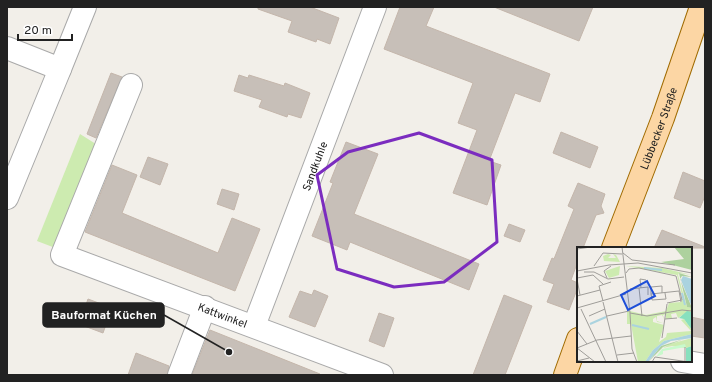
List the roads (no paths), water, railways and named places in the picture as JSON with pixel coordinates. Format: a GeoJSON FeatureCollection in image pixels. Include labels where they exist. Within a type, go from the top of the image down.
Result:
{"type":"FeatureCollection","features":[{"type":"Feature","properties":{"kind":"main road","name":"Lübbecker Straße"},"geometry":{"type":"LineString","coordinates":[[613,247],[663,118],[700,7]]}},
{"type":"Feature","properties":{"kind":"main road"},"geometry":{"type":"LineString","coordinates":[[565,375],[577,342]]}},
{"type":"Feature","properties":{"kind":"street"},"geometry":{"type":"LineString","coordinates":[[7,198],[85,7]]}},
{"type":"Feature","properties":{"kind":"street","name":"Sandkuhle"},"geometry":{"type":"LineString","coordinates":[[254,326],[375,7]]}},
{"type":"Feature","properties":{"kind":"street"},"geometry":{"type":"LineString","coordinates":[[7,48],[60,69]]}},
{"type":"Feature","properties":{"kind":"street","name":"Kattwinkel"},"geometry":{"type":"LineString","coordinates":[[131,85],[62,255],[205,307],[382,375]]}},
{"type":"Feature","properties":{"kind":"street"},"geometry":{"type":"LineString","coordinates":[[179,375],[205,307]]}},
{"type":"Feature","properties":{"kind":"street"},"geometry":{"type":"LineString","coordinates":[[688,362],[705,365]]}},
{"type":"Feature","properties":{"kind":"place","name":"Bauformat Küchen"},"geometry":{"type":"Point","coordinates":[229,352]}}]}
